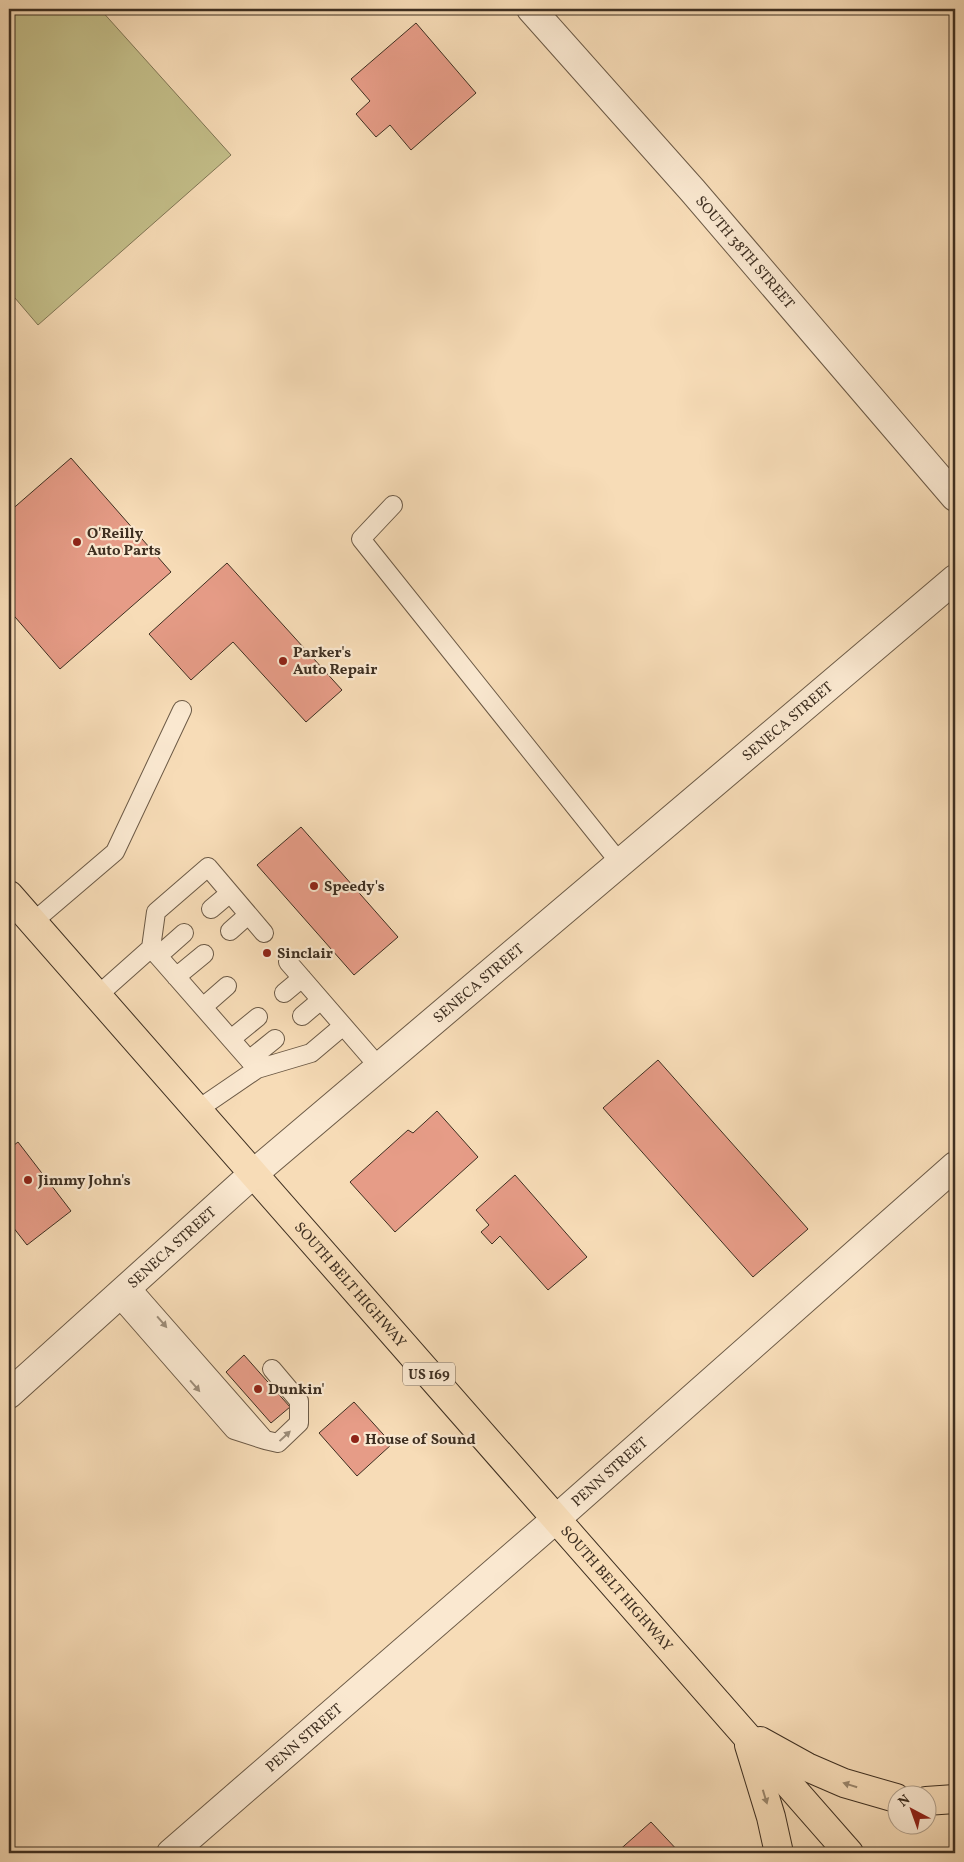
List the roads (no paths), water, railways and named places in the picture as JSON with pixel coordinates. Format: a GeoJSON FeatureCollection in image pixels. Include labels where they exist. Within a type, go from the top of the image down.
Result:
{"type":"FeatureCollection","features":[{"type":"Feature","properties":{"kind":"main road","name":"SOUTH BELT HIGHWAY"},"geometry":{"type":"LineString","coordinates":[[9,895],[849,1853]]}},
{"type":"Feature","properties":{"kind":"main road"},"geometry":{"type":"LineString","coordinates":[[745,1734],[844,1783],[886,1795]]}},
{"type":"Feature","properties":{"kind":"main road"},"geometry":{"type":"LineString","coordinates":[[745,1734],[771,1817],[779,1853]]}},
{"type":"Feature","properties":{"kind":"main road"},"geometry":{"type":"LineString","coordinates":[[936,1800],[955,1799]]}},
{"type":"Feature","properties":{"kind":"street","name":"SOUTH 38TH STREET"},"geometry":{"type":"LineString","coordinates":[[531,9],[693,191],[955,497]]}},
{"type":"Feature","properties":{"kind":"street","name":"SENECA STREET"},"geometry":{"type":"LineString","coordinates":[[9,1394],[253,1174],[955,579]]}},
{"type":"Feature","properties":{"kind":"street","name":"PENN STREET"},"geometry":{"type":"LineString","coordinates":[[171,1853],[556,1519],[955,1166]]}},
{"type":"Feature","properties":{"kind":"lane"},"geometry":{"type":"LineString","coordinates":[[393,505],[361,539],[620,863]]}},
{"type":"Feature","properties":{"kind":"lane"},"geometry":{"type":"LineString","coordinates":[[32,922],[115,852],[182,710]]}},
{"type":"Feature","properties":{"kind":"lane"},"geometry":{"type":"LineString","coordinates":[[253,1064],[155,952],[156,912],[208,867],[264,933]]}},
{"type":"Feature","properties":{"kind":"lane"},"geometry":{"type":"LineString","coordinates":[[211,909],[230,893]]}},
{"type":"Feature","properties":{"kind":"lane"},"geometry":{"type":"LineString","coordinates":[[230,931],[248,915]]}},
{"type":"Feature","properties":{"kind":"lane"},"geometry":{"type":"LineString","coordinates":[[97,996],[155,952],[184,933]]}},
{"type":"Feature","properties":{"kind":"lane"},"geometry":{"type":"LineString","coordinates":[[176,977],[204,954]]}},
{"type":"Feature","properties":{"kind":"lane"},"geometry":{"type":"LineString","coordinates":[[288,962],[378,1067]]}},
{"type":"Feature","properties":{"kind":"lane"},"geometry":{"type":"LineString","coordinates":[[284,993],[302,978]]}},
{"type":"Feature","properties":{"kind":"lane"},"geometry":{"type":"LineString","coordinates":[[203,1007],[228,986]]}},
{"type":"Feature","properties":{"kind":"lane"},"geometry":{"type":"LineString","coordinates":[[302,1016],[321,1000]]}},
{"type":"Feature","properties":{"kind":"lane"},"geometry":{"type":"LineString","coordinates":[[231,1040],[258,1016]]}},
{"type":"Feature","properties":{"kind":"lane"},"geometry":{"type":"LineString","coordinates":[[253,1064],[311,1053],[344,1026]]}},
{"type":"Feature","properties":{"kind":"lane"},"geometry":{"type":"LineString","coordinates":[[197,1110],[253,1064],[275,1038]]}},
{"type":"Feature","properties":{"kind":"lane"},"geometry":{"type":"LineString","coordinates":[[123,1291],[234,1430],[278,1443],[299,1423],[299,1401],[272,1369]]}},
{"type":"Feature","properties":{"kind":"place","name":"O'Reilly Auto Parts"},"geometry":{"type":"Point","coordinates":[77,542]}},
{"type":"Feature","properties":{"kind":"place","name":"Parker's Auto Repair"},"geometry":{"type":"Point","coordinates":[283,661]}},
{"type":"Feature","properties":{"kind":"place","name":"Speedy's"},"geometry":{"type":"Point","coordinates":[314,886]}},
{"type":"Feature","properties":{"kind":"place","name":"Sinclair"},"geometry":{"type":"Point","coordinates":[267,953]}},
{"type":"Feature","properties":{"kind":"place","name":"Jimmy John's"},"geometry":{"type":"Point","coordinates":[28,1180]}},
{"type":"Feature","properties":{"kind":"place","name":"Dunkin'"},"geometry":{"type":"Point","coordinates":[258,1389]}},
{"type":"Feature","properties":{"kind":"place","name":"House of Sound"},"geometry":{"type":"Point","coordinates":[355,1439]}}]}
